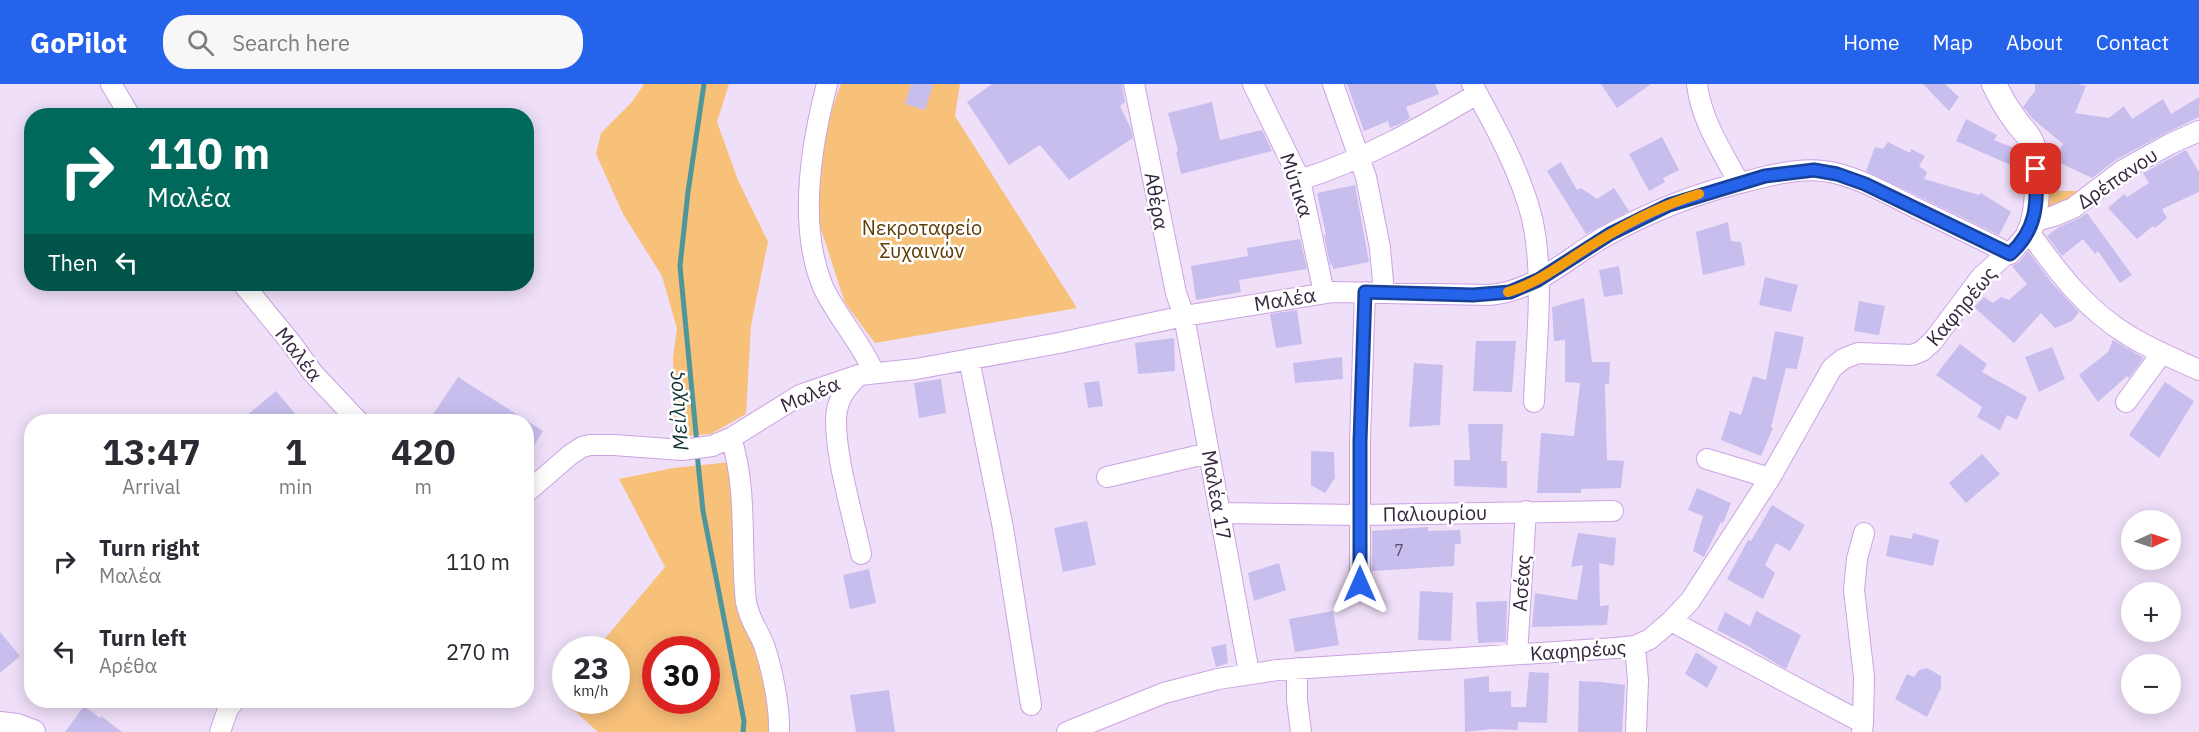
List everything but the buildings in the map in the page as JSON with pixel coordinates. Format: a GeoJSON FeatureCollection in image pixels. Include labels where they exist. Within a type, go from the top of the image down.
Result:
{"type":"FeatureCollection","features":[{"type":"Feature","properties":{"kind":"street"},"geometry":{"type":"LineString","coordinates":[[111,84],[125,108]]}},
{"type":"Feature","properties":{"kind":"street"},"geometry":{"type":"LineString","coordinates":[[827,84],[813,154],[809,221],[812,248],[823,286],[867,374],[849,385],[836,411],[840,459],[861,554]]}},
{"type":"Feature","properties":{"kind":"street","name":"Αθέρα"},"geometry":{"type":"LineString","coordinates":[[1134,84],[1176,293],[1184,316]]}},
{"type":"Feature","properties":{"kind":"street","name":"Μύτικα"},"geometry":{"type":"LineString","coordinates":[[1253,84],[1300,180],[1324,293]]}},
{"type":"Feature","properties":{"kind":"street"},"geometry":{"type":"LineString","coordinates":[[1333,84],[1360,157],[1377,223],[1360,514],[1360,584]]}},
{"type":"Feature","properties":{"kind":"street"},"geometry":{"type":"LineString","coordinates":[[1697,84],[1699,100],[1706,120],[1739,183]]}},
{"type":"Feature","properties":{"kind":"street"},"geometry":{"type":"LineString","coordinates":[[1994,84],[2007,109],[2032,144],[2036,181],[2031,227],[2010,254],[2003,250]]}},
{"type":"Feature","properties":{"kind":"street"},"geometry":{"type":"LineString","coordinates":[[1300,180],[1360,157],[1422,127],[1474,89],[1516,173],[1528,207],[1537,249],[1534,402]]}},
{"type":"Feature","properties":{"kind":"street","name":"Δρέπανου"},"geometry":{"type":"LineString","coordinates":[[2031,227],[2073,208],[2123,170],[2199,131]]}},
{"type":"Feature","properties":{"kind":"street","name":"Μαλέα"},"geometry":{"type":"LineString","coordinates":[[534,486],[582,447],[590,445],[686,450],[707,447],[731,438],[800,395],[867,374],[916,369],[1184,316],[1324,293],[1340,291],[1501,294],[1538,280],[1641,217],[1690,197],[1785,172],[1814,170],[1837,174],[1872,187],[2003,250]]}},
{"type":"Feature","properties":{"kind":"street"},"geometry":{"type":"LineString","coordinates":[[2031,227],[2057,271],[2096,312],[2129,336],[2199,370]]}},
{"type":"Feature","properties":{"kind":"street","name":"Καφηρέως"},"geometry":{"type":"LineString","coordinates":[[1067,732],[1164,693],[1250,673],[1635,646],[1650,639],[1671,621],[1702,584],[1770,478],[1824,380],[1836,364],[1858,353],[1912,355],[1922,351],[1934,341],[1981,277],[2004,256],[2003,250]]}},
{"type":"Feature","properties":{"kind":"street","name":"Μαλέα"},"geometry":{"type":"LineString","coordinates":[[249,291],[312,372],[351,414]]}},
{"type":"Feature","properties":{"kind":"street","name":"Μαλέα 17"},"geometry":{"type":"LineString","coordinates":[[1184,316],[1250,673]]}},
{"type":"Feature","properties":{"kind":"street"},"geometry":{"type":"LineString","coordinates":[[2126,402],[2162,354]]}},
{"type":"Feature","properties":{"kind":"street"},"geometry":{"type":"LineString","coordinates":[[969,359],[1003,528],[1031,705]]}},
{"type":"Feature","properties":{"kind":"street"},"geometry":{"type":"LineString","coordinates":[[731,438],[736,453],[740,485],[746,602],[748,614],[767,655],[779,714],[779,732]]}},
{"type":"Feature","properties":{"kind":"street"},"geometry":{"type":"LineString","coordinates":[[1107,477],[1209,453]]}},
{"type":"Feature","properties":{"kind":"street"},"geometry":{"type":"LineString","coordinates":[[1707,459],[1770,478]]}},
{"type":"Feature","properties":{"kind":"street","name":"Παλιουρίου"},"geometry":{"type":"LineString","coordinates":[[1220,513],[1613,511]]}},
{"type":"Feature","properties":{"kind":"street","name":"Ασέας"},"geometry":{"type":"LineString","coordinates":[[1516,654],[1526,512]]}},
{"type":"Feature","properties":{"kind":"street"},"geometry":{"type":"LineString","coordinates":[[1671,621],[1863,728],[1864,677],[1854,590],[1856,567],[1864,533]]}},
{"type":"Feature","properties":{"kind":"street"},"geometry":{"type":"LineString","coordinates":[[1635,646],[1638,680],[1636,732]]}},
{"type":"Feature","properties":{"kind":"street"},"geometry":{"type":"LineString","coordinates":[[1297,668],[1297,700],[1301,732]]}},
{"type":"Feature","properties":{"kind":"street"},"geometry":{"type":"LineString","coordinates":[[220,732],[229,708]]}},
{"type":"Feature","properties":{"kind":"street"},"geometry":{"type":"LineString","coordinates":[[0,724],[17,726],[33,732]]}},
{"type":"Feature","properties":{"kind":"green space"},"geometry":{"type":"Polygon","coordinates":[[[644,84],[729,84],[717,122],[738,180],[768,242],[751,325],[746,414],[711,434],[675,437],[673,357],[677,329],[662,276],[623,214],[596,154],[601,133],[632,102],[644,84]]]}},
{"type":"Feature","properties":{"kind":"green space","name":"Νεκροταφείο Συχαινών"},"geometry":{"type":"Polygon","coordinates":[[[841,84],[960,84],[955,116],[1077,308],[875,343],[845,303],[820,226],[819,191],[822,154],[841,84]]]}},
{"type":"Feature","properties":{"kind":"green space"},"geometry":{"type":"Polygon","coordinates":[[[2043,191],[2085,191],[2040,214],[2043,191]]]}},
{"type":"Feature","properties":{"kind":"green space"},"geometry":{"type":"Polygon","coordinates":[[[731,462],[764,684],[770,710],[771,732],[598,732],[578,714],[630,714],[630,636],[607,636],[665,567],[619,479],[673,468],[731,462]]]}},
{"type":"Feature","properties":{"kind":"waterway","name":"Μείλιχος"},"geometry":{"type":"LineString","coordinates":[[697,444],[680,266],[704,84]]}},
{"type":"Feature","properties":{"kind":"waterway","name":"Μείλιχος"},"geometry":{"type":"LineString","coordinates":[[697,453],[703,511],[744,721],[743,732]]}},
{"type":"Feature","properties":{"kind":"slow traffic"},"geometry":{"type":"LineString","coordinates":[[1508,292],[1538,280],[1641,217],[1699,194]]}},
{"type":"Feature","properties":{"kind":"route"},"geometry":{"type":"LineString","coordinates":[[1360,584],[1360,441],[1365,292],[1473,295],[1510,292],[1538,280],[1610,234],[1669,205],[1702,193],[1765,176],[1814,170],[1854,179],[2010,254],[2024,239],[2033,222],[2036,201],[2036,169]]}}]}
